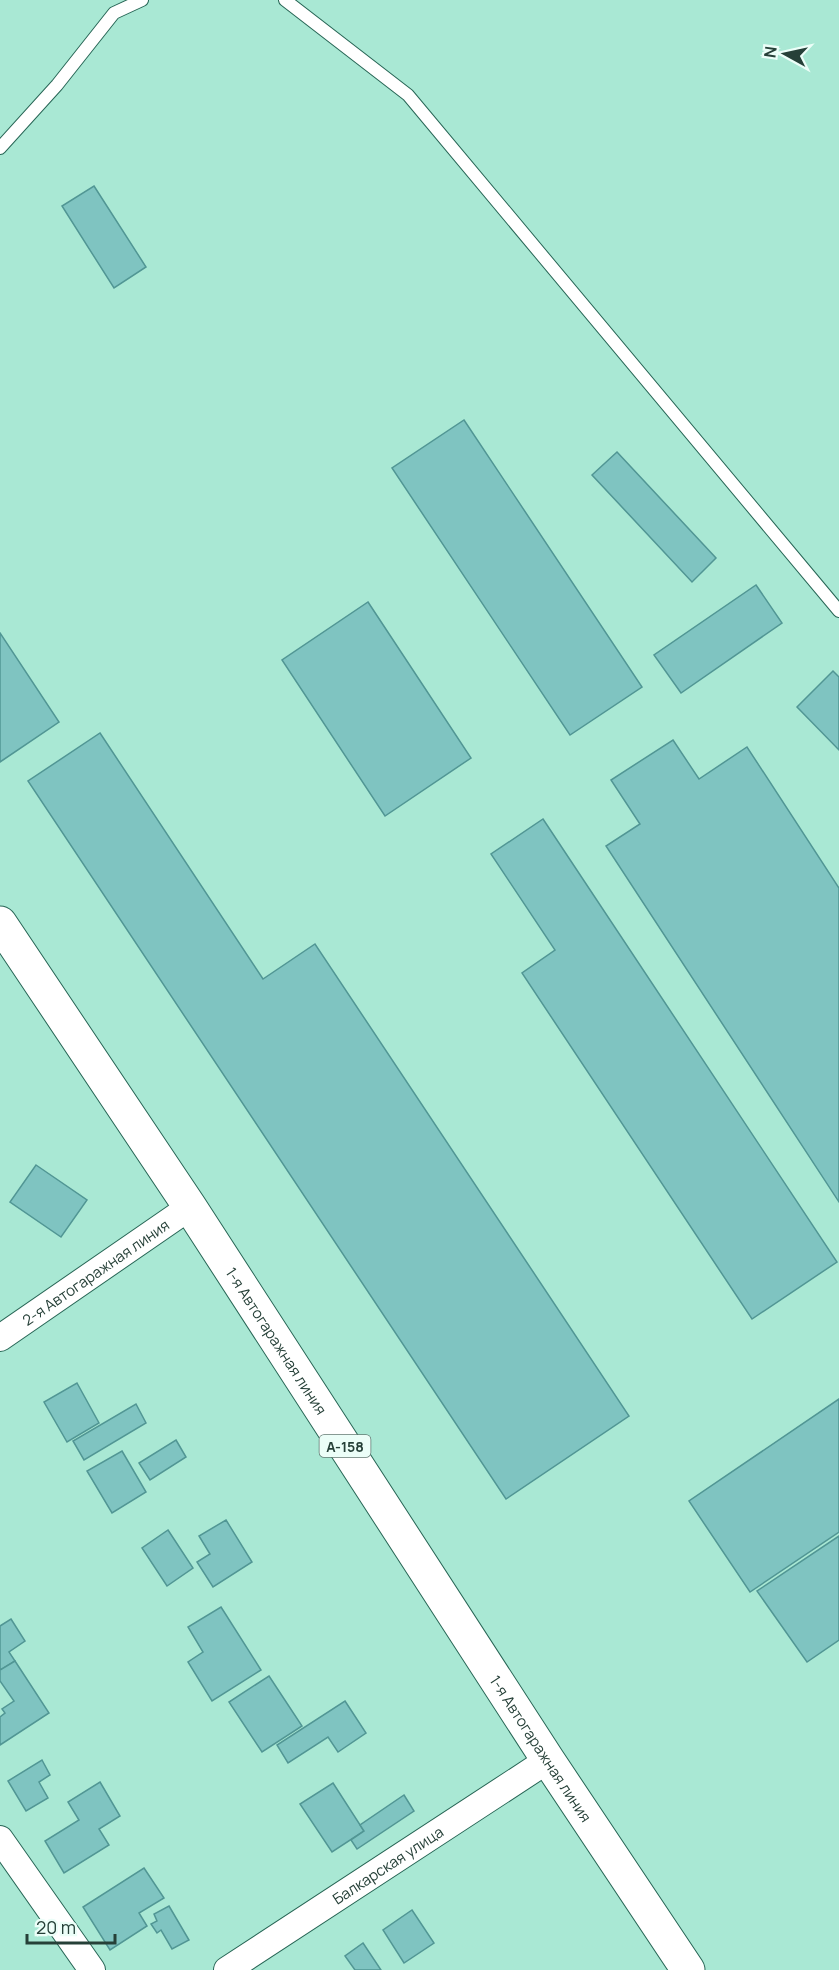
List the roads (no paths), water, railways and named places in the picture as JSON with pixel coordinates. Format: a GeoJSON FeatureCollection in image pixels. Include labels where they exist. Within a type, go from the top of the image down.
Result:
{"type":"FeatureCollection","features":[{"type":"Feature","properties":{"kind":"main road","name":"1-я Автогаражная линия"},"geometry":{"type":"LineString","coordinates":[[0,922],[190,1207],[548,1760],[688,1970]]}},
{"type":"Feature","properties":{"kind":"street","name":"2-я Автогаражная линия"},"geometry":{"type":"LineString","coordinates":[[0,1338],[190,1207]]}},
{"type":"Feature","properties":{"kind":"street","name":"Балкарская улица"},"geometry":{"type":"LineString","coordinates":[[226,1970],[548,1760]]}},
{"type":"Feature","properties":{"kind":"street"},"geometry":{"type":"LineString","coordinates":[[0,1839],[92,1970]]}},
{"type":"Feature","properties":{"kind":"lane"},"geometry":{"type":"LineString","coordinates":[[0,148],[57,85],[114,13],[142,0]]}},
{"type":"Feature","properties":{"kind":"lane"},"geometry":{"type":"LineString","coordinates":[[285,0],[408,95],[839,611]]}}]}
